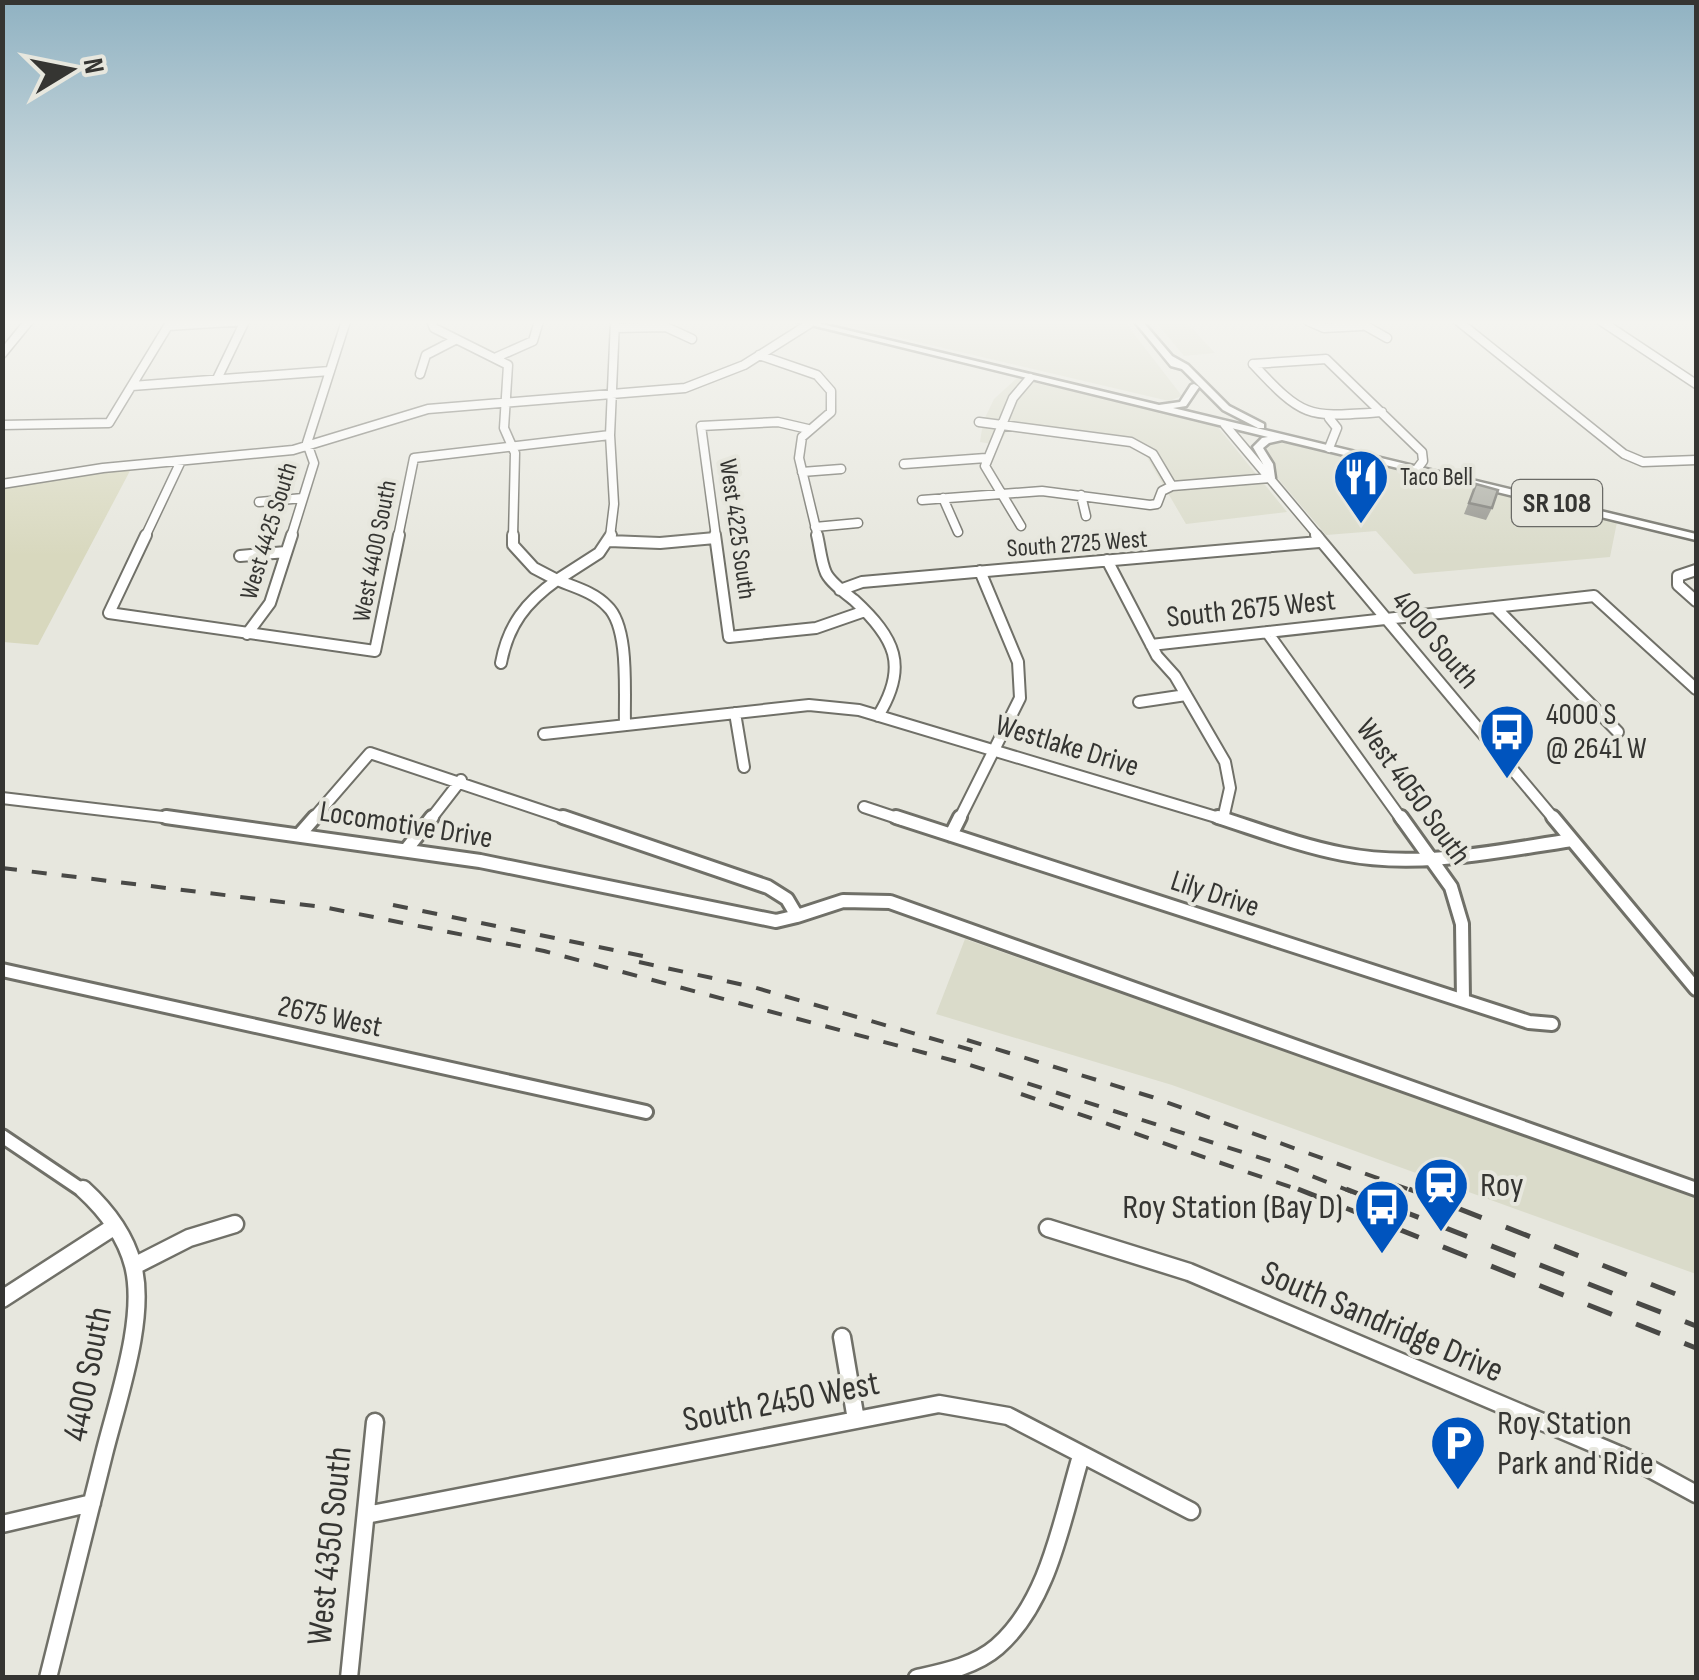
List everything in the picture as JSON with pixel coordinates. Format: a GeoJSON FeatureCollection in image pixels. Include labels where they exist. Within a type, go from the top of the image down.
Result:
{"type":"FeatureCollection","features":[{"type":"Feature","properties":{"kind":"main road","name":"SR 108"},"geometry":{"type":"LineString","coordinates":[[1119,399],[1696,536]]}},
{"type":"Feature","properties":{"kind":"main road"},"geometry":{"type":"LineString","coordinates":[[1150,407],[1183,404],[1186,399]]}},
{"type":"Feature","properties":{"kind":"main road","name":"4000 South"},"geometry":{"type":"LineString","coordinates":[[1203,399],[1224,425]]}},
{"type":"Feature","properties":{"kind":"main road"},"geometry":{"type":"LineString","coordinates":[[1217,399],[1226,408],[1288,439]]}},
{"type":"Feature","properties":{"kind":"main road"},"geometry":{"type":"LineString","coordinates":[[1270,478],[1259,444],[1288,439]]}},
{"type":"Feature","properties":{"kind":"street"},"geometry":{"type":"LineString","coordinates":[[2,425],[110,423],[124,399]]}},
{"type":"Feature","properties":{"kind":"street","name":"West 4425 South"},"geometry":{"type":"LineString","coordinates":[[247,634],[270,603],[314,462],[307,447],[321,399]]}},
{"type":"Feature","properties":{"kind":"street"},"geometry":{"type":"LineString","coordinates":[[507,399],[504,428],[514,444],[512,545],[534,568],[594,596],[612,611],[619,632],[625,724]]}},
{"type":"Feature","properties":{"kind":"street"},"geometry":{"type":"LineString","coordinates":[[2,484],[307,447],[428,410],[536,399]]}},
{"type":"Feature","properties":{"kind":"street"},"geometry":{"type":"LineString","coordinates":[[501,663],[504,639],[514,618],[532,598],[596,555],[609,541],[614,525],[610,435],[613,399]]}},
{"type":"Feature","properties":{"kind":"street"},"geometry":{"type":"LineString","coordinates":[[831,399],[831,416],[808,429],[798,447],[827,576],[879,622],[888,639],[896,674],[894,690],[878,716]]}},
{"type":"Feature","properties":{"kind":"street"},"geometry":{"type":"LineString","coordinates":[[1012,399],[986,458],[986,472],[1021,526]]}},
{"type":"Feature","properties":{"kind":"street"},"geometry":{"type":"LineString","coordinates":[[1285,399],[1306,416],[1329,418],[1382,412]]}},
{"type":"Feature","properties":{"kind":"street"},"geometry":{"type":"LineString","coordinates":[[1369,399],[1422,452],[1423,461],[1417,469]]}},
{"type":"Feature","properties":{"kind":"street"},"geometry":{"type":"LineString","coordinates":[[1556,399],[1624,454],[1643,462],[1696,460]]}},
{"type":"Feature","properties":{"kind":"street"},"geometry":{"type":"LineString","coordinates":[[1329,418],[1337,428],[1330,448]]}},
{"type":"Feature","properties":{"kind":"street","name":"West 4225 South"},"geometry":{"type":"LineString","coordinates":[[808,429],[778,422],[701,426],[729,638],[814,628],[845,621],[864,611]]}},
{"type":"Feature","properties":{"kind":"street"},"geometry":{"type":"LineString","coordinates":[[979,422],[1131,442],[1154,454],[1172,486]]}},
{"type":"Feature","properties":{"kind":"street","name":"4000 South"},"geometry":{"type":"LineString","coordinates":[[1224,425],[1696,989]]}},
{"type":"Feature","properties":{"kind":"street"},"geometry":{"type":"LineString","coordinates":[[514,444],[610,435]]}},
{"type":"Feature","properties":{"kind":"street","name":"West 4400 South"},"geometry":{"type":"LineString","coordinates":[[247,634],[378,656],[414,458],[514,444]]}},
{"type":"Feature","properties":{"kind":"street"},"geometry":{"type":"LineString","coordinates":[[904,464],[986,458]]}},
{"type":"Feature","properties":{"kind":"street"},"geometry":{"type":"LineString","coordinates":[[181,461],[109,613],[247,634]]}},
{"type":"Feature","properties":{"kind":"street"},"geometry":{"type":"LineString","coordinates":[[802,472],[842,469]]}},
{"type":"Feature","properties":{"kind":"street"},"geometry":{"type":"LineString","coordinates":[[922,500],[1001,491],[1081,495],[1150,505],[1157,504],[1162,491],[1172,486],[1270,478]]}},
{"type":"Feature","properties":{"kind":"street"},"geometry":{"type":"LineString","coordinates":[[1081,495],[1086,516]]}},
{"type":"Feature","properties":{"kind":"street"},"geometry":{"type":"LineString","coordinates":[[259,502],[303,498]]}},
{"type":"Feature","properties":{"kind":"street"},"geometry":{"type":"LineString","coordinates":[[943,498],[958,532]]}},
{"type":"Feature","properties":{"kind":"street"},"geometry":{"type":"LineString","coordinates":[[815,527],[858,523]]}},
{"type":"Feature","properties":{"kind":"street"},"geometry":{"type":"LineString","coordinates":[[609,541],[660,544],[715,538]]}},
{"type":"Feature","properties":{"kind":"street","name":"South 2725 West"},"geometry":{"type":"LineString","coordinates":[[840,590],[862,582],[1319,542]]}},
{"type":"Feature","properties":{"kind":"street"},"geometry":{"type":"LineString","coordinates":[[240,556],[286,552]]}},
{"type":"Feature","properties":{"kind":"street"},"geometry":{"type":"LineString","coordinates":[[1107,560],[1151,645],[1186,694],[1225,762],[1230,788],[1223,818]]}},
{"type":"Feature","properties":{"kind":"street"},"geometry":{"type":"LineString","coordinates":[[1696,570],[1678,576],[1678,585],[1696,600]]}},
{"type":"Feature","properties":{"kind":"street"},"geometry":{"type":"LineString","coordinates":[[951,835],[1020,698],[1018,662],[980,571]]}},
{"type":"Feature","properties":{"kind":"street","name":"South 2675 West"},"geometry":{"type":"LineString","coordinates":[[1151,645],[1594,596],[1696,689]]}},
{"type":"Feature","properties":{"kind":"street"},"geometry":{"type":"LineString","coordinates":[[1494,607],[1618,732]]}},
{"type":"Feature","properties":{"kind":"street","name":"West 4050 South"},"geometry":{"type":"LineString","coordinates":[[1267,632],[1432,860],[1460,907],[1463,1000]]}},
{"type":"Feature","properties":{"kind":"street"},"geometry":{"type":"LineString","coordinates":[[1140,702],[1186,694]]}},
{"type":"Feature","properties":{"kind":"street","name":"Westlake Drive"},"geometry":{"type":"LineString","coordinates":[[544,734],[809,705],[878,716],[1341,854],[1377,861],[1432,860],[1572,840]]}},
{"type":"Feature","properties":{"kind":"street"},"geometry":{"type":"LineString","coordinates":[[735,713],[744,766]]}},
{"type":"Feature","properties":{"kind":"street"},"geometry":{"type":"LineString","coordinates":[[301,833],[370,754],[462,780],[768,887],[786,898],[798,916]]}},
{"type":"Feature","properties":{"kind":"street"},"geometry":{"type":"LineString","coordinates":[[406,850],[462,780]]}},
{"type":"Feature","properties":{"kind":"street","name":"Locomotive Drive"},"geometry":{"type":"LineString","coordinates":[[2,798],[301,833],[572,879],[776,921],[837,900],[872,898],[890,902],[1696,1189]]}},
{"type":"Feature","properties":{"kind":"street","name":"Lily Drive"},"geometry":{"type":"LineString","coordinates":[[864,807],[1529,1022],[1552,1024]]}},
{"type":"Feature","properties":{"kind":"street","name":"2675 West"},"geometry":{"type":"LineString","coordinates":[[2,970],[646,1112]]}},
{"type":"Feature","properties":{"kind":"street","name":"4400 South"},"geometry":{"type":"LineString","coordinates":[[2,1136],[95,1196],[134,1266],[134,1313],[126,1366],[48,1678]]}},
{"type":"Feature","properties":{"kind":"street"},"geometry":{"type":"LineString","coordinates":[[134,1266],[189,1238],[235,1224]]}},
{"type":"Feature","properties":{"kind":"street"},"geometry":{"type":"LineString","coordinates":[[2,1298],[115,1226]]}},
{"type":"Feature","properties":{"kind":"street","name":"South Sandridge Drive"},"geometry":{"type":"LineString","coordinates":[[1048,1228],[1189,1272],[1639,1463],[1692,1491]]}},
{"type":"Feature","properties":{"kind":"street"},"geometry":{"type":"LineString","coordinates":[[842,1337],[856,1420]]}},
{"type":"Feature","properties":{"kind":"street","name":"South 2450 West"},"geometry":{"type":"LineString","coordinates":[[366,1516],[939,1404],[1008,1416],[1191,1510]]}},
{"type":"Feature","properties":{"kind":"street","name":"West 4350 South"},"geometry":{"type":"LineString","coordinates":[[349,1678],[376,1422]]}},
{"type":"Feature","properties":{"kind":"street"},"geometry":{"type":"LineString","coordinates":[[917,1678],[950,1670],[996,1647],[1032,1602],[1081,1456]]}},
{"type":"Feature","properties":{"kind":"street"},"geometry":{"type":"LineString","coordinates":[[2,1524],[92,1503]]}},
{"type":"Feature","properties":{"kind":"shaded area"},"geometry":{"type":"Polygon","coordinates":[[[994,399],[1106,399],[1217,426],[1287,512],[1186,524],[1144,452],[1129,444],[1008,430],[998,445],[980,442],[983,422],[994,399]]]}},
{"type":"Feature","properties":{"kind":"shaded area"},"geometry":{"type":"Polygon","coordinates":[[[1264,438],[1617,522],[1610,557],[1414,574],[1376,531],[1326,535],[1251,447],[1264,438]]]}},
{"type":"Feature","properties":{"kind":"shaded area"},"geometry":{"type":"Polygon","coordinates":[[[132,467],[38,645],[3,642],[3,485],[36,484],[132,467]]]}},
{"type":"Feature","properties":{"kind":"shaded area"},"geometry":{"type":"Polygon","coordinates":[[[965,939],[1696,1196],[1696,1274],[1172,1085],[936,1014],[965,939]]]}},
{"type":"Feature","properties":{"kind":"building"},"geometry":{"type":"Polygon","coordinates":[[[1476,484],[1498,490],[1492,508],[1469,503],[1476,484]]]}},
{"type":"Feature","properties":{"kind":"railway"},"geometry":{"type":"LineString","coordinates":[[2,868],[323,907],[544,951],[970,1065],[1286,1166],[1352,1192]]}},
{"type":"Feature","properties":{"kind":"railway"},"geometry":{"type":"LineString","coordinates":[[393,905],[653,958]]}},
{"type":"Feature","properties":{"kind":"railway"},"geometry":{"type":"LineString","coordinates":[[639,962],[753,987],[982,1053]]}},
{"type":"Feature","properties":{"kind":"railway"},"geometry":{"type":"LineString","coordinates":[[967,1040],[1152,1097],[1416,1192]]}},
{"type":"Feature","properties":{"kind":"railway"},"geometry":{"type":"LineString","coordinates":[[1021,1094],[1305,1192]]}},
{"type":"Feature","properties":{"kind":"railway"},"geometry":{"type":"LineString","coordinates":[[1298,1189],[1696,1348]]}},
{"type":"Feature","properties":{"kind":"railway"},"geometry":{"type":"LineString","coordinates":[[1346,1189],[1696,1326]]}},
{"type":"Feature","properties":{"kind":"railway"},"geometry":{"type":"LineString","coordinates":[[1409,1189],[1696,1302]]}},
{"type":"Feature","properties":{"kind":"place","name":"Taco Bell"},"geometry":{"type":"Point","coordinates":[1361,526]}},
{"type":"Feature","properties":{"kind":"place","name":"4000 S @ 2641 W"},"geometry":{"type":"Point","coordinates":[1507,781]}},
{"type":"Feature","properties":{"kind":"place","name":"Roy"},"geometry":{"type":"Point","coordinates":[1441,1234]}},
{"type":"Feature","properties":{"kind":"place","name":"Roy Station (Bay D)"},"geometry":{"type":"Point","coordinates":[1382,1256]}},
{"type":"Feature","properties":{"kind":"place","name":"Roy Station Park and Ride"},"geometry":{"type":"Point","coordinates":[1458,1492]}}]}
